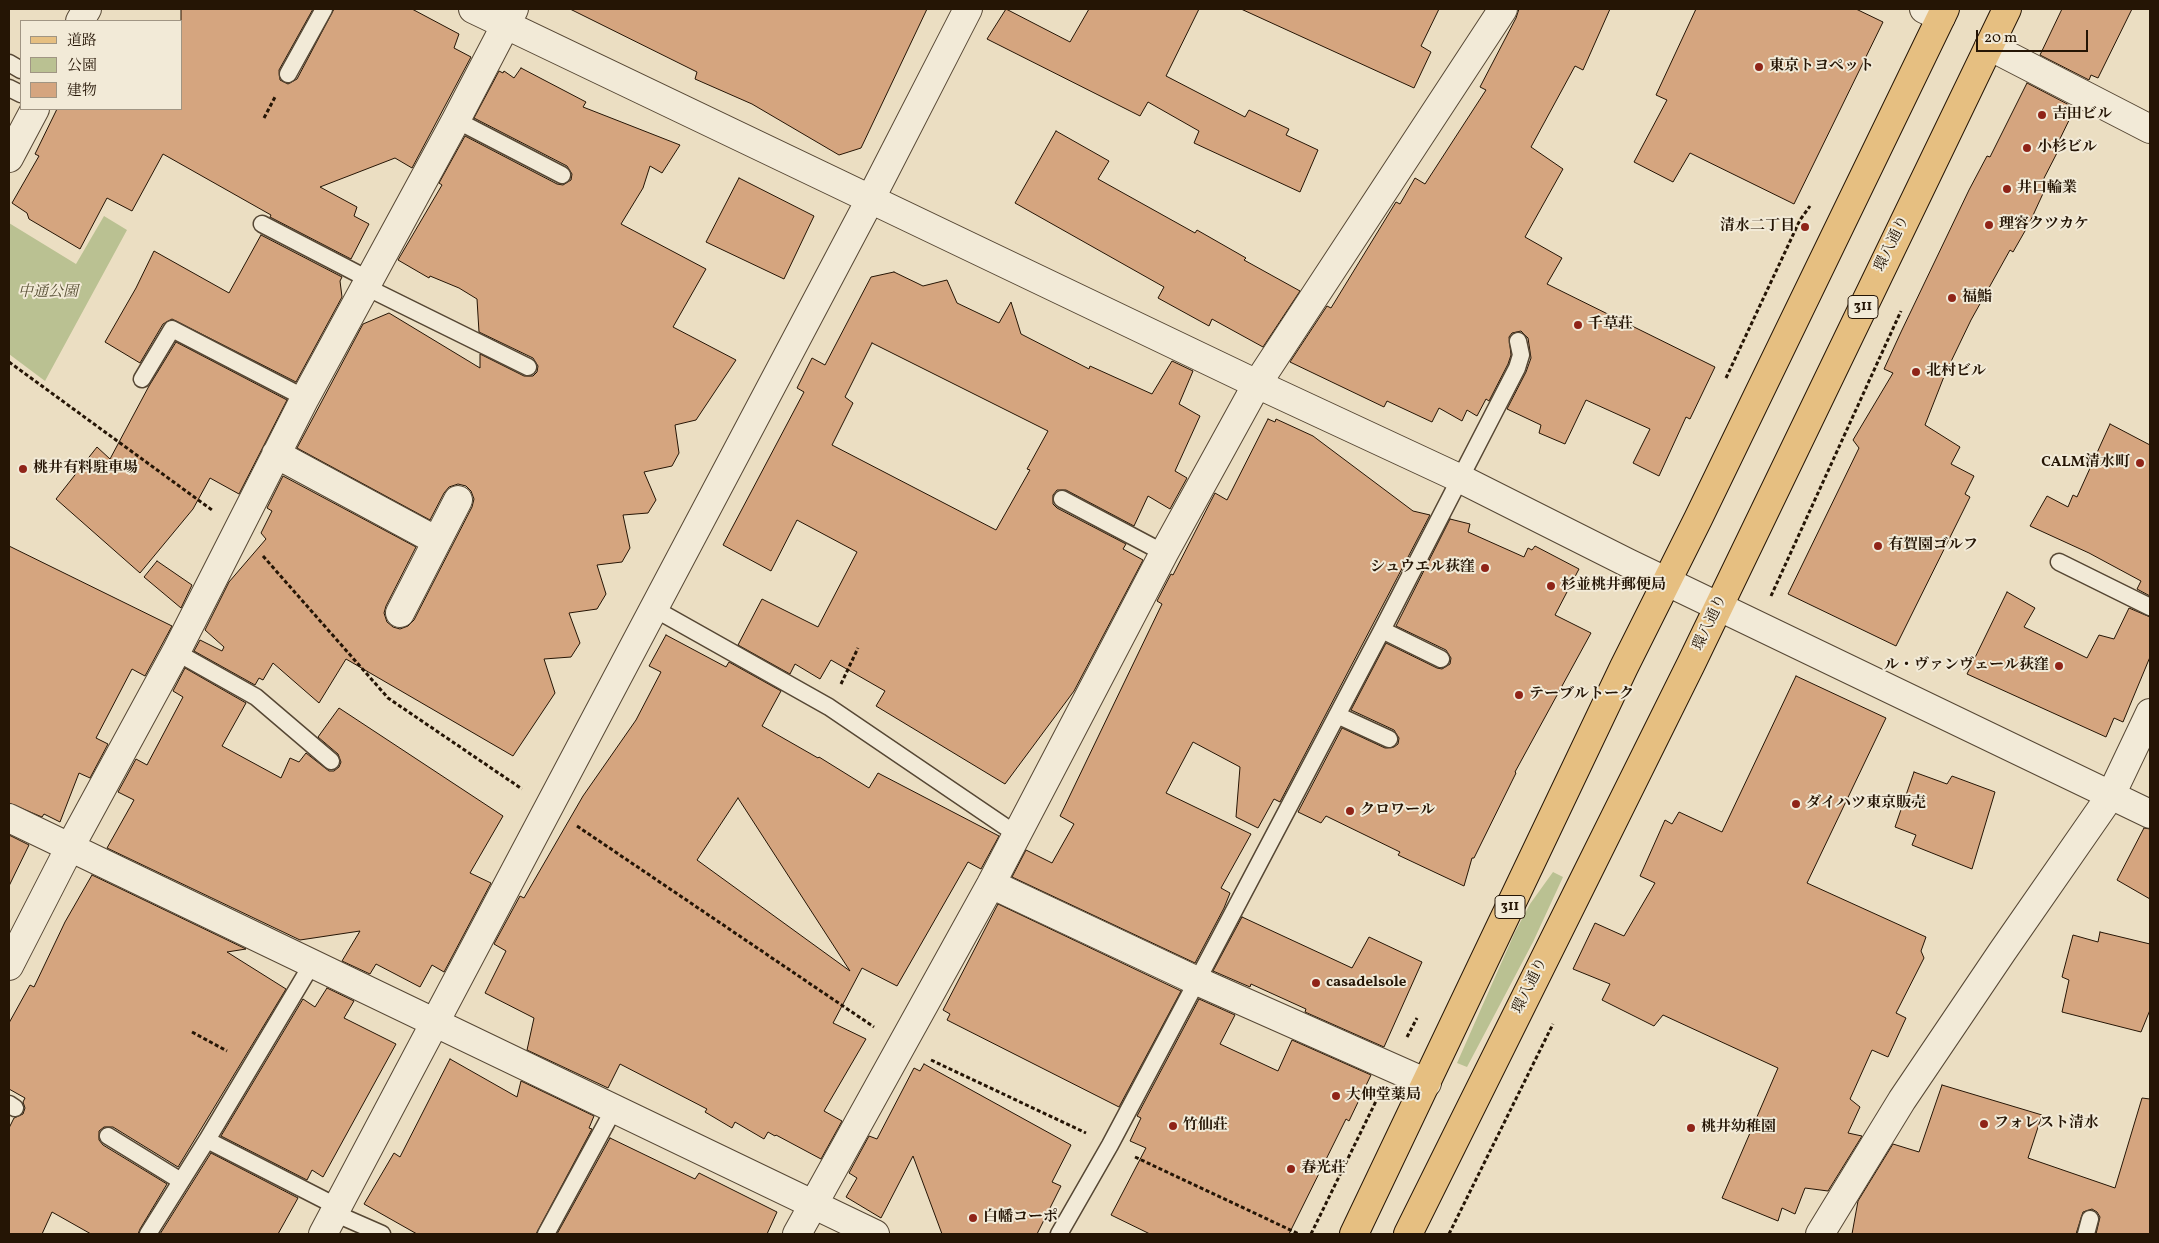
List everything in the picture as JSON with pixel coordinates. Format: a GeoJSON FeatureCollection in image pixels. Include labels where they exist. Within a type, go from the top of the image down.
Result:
{"type":"FeatureCollection","features":[{"type":"Feature","properties":{"kind":"main road","name":"環八通り"},"geometry":{"type":"LineString","coordinates":[[1408,1234],[1719,606],[2007,9]]}},
{"type":"Feature","properties":{"kind":"main road","name":"311"},"geometry":{"type":"LineString","coordinates":[[1354,1234],[1624,667],[1667,581],[1937,11]]}},
{"type":"Feature","properties":{"kind":"street"},"geometry":{"type":"LineString","coordinates":[[81,20],[87,9]]}},
{"type":"Feature","properties":{"kind":"street"},"geometry":{"type":"LineString","coordinates":[[474,9],[510,16],[871,198],[1257,384],[1459,478],[1667,581],[2150,814]]}},
{"type":"Feature","properties":{"kind":"street"},"geometry":{"type":"LineString","coordinates":[[332,1218],[548,806],[871,198],[968,9]]}},
{"type":"Feature","properties":{"kind":"street"},"geometry":{"type":"LineString","coordinates":[[797,1234],[991,884],[1164,552],[1257,384],[1504,9]]}},
{"type":"Feature","properties":{"kind":"street"},"geometry":{"type":"LineString","coordinates":[[10,959],[176,652],[305,398],[456,120],[510,16]]}},
{"type":"Feature","properties":{"kind":"street"},"geometry":{"type":"LineString","coordinates":[[1989,46],[2150,129]]}},
{"type":"Feature","properties":{"kind":"street"},"geometry":{"type":"LineString","coordinates":[[9,158],[34,110]]}},
{"type":"Feature","properties":{"kind":"street"},"geometry":{"type":"LineString","coordinates":[[276,454],[437,541]]}},
{"type":"Feature","properties":{"kind":"street"},"geometry":{"type":"LineString","coordinates":[[400,613],[458,500]]}},
{"type":"Feature","properties":{"kind":"street"},"geometry":{"type":"LineString","coordinates":[[1820,1234],[1902,1100],[2111,795],[2150,713]]}},
{"type":"Feature","properties":{"kind":"street"},"geometry":{"type":"LineString","coordinates":[[9,818],[875,1234]]}},
{"type":"Feature","properties":{"kind":"street"},"geometry":{"type":"LineString","coordinates":[[991,884],[1197,981],[1427,1082]]}},
{"type":"Feature","properties":{"kind":"lane"},"geometry":{"type":"LineString","coordinates":[[288,74],[324,9]]}},
{"type":"Feature","properties":{"kind":"lane"},"geometry":{"type":"LineString","coordinates":[[9,63],[20,69]]}},
{"type":"Feature","properties":{"kind":"lane"},"geometry":{"type":"LineString","coordinates":[[456,120],[562,175]]}},
{"type":"Feature","properties":{"kind":"lane"},"geometry":{"type":"LineString","coordinates":[[262,224],[366,283],[528,367]]}},
{"type":"Feature","properties":{"kind":"lane"},"geometry":{"type":"LineString","coordinates":[[142,379],[172,329],[305,398]]}},
{"type":"Feature","properties":{"kind":"lane"},"geometry":{"type":"LineString","coordinates":[[1059,1234],[1110,1145],[1197,981],[1382,630],[1517,368],[1522,355],[1518,341]]}},
{"type":"Feature","properties":{"kind":"lane"},"geometry":{"type":"LineString","coordinates":[[1062,499],[1164,552]]}},
{"type":"Feature","properties":{"kind":"lane"},"geometry":{"type":"LineString","coordinates":[[2059,562],[2150,607]]}},
{"type":"Feature","properties":{"kind":"lane"},"geometry":{"type":"LineString","coordinates":[[653,608],[829,707],[1016,834]]}},
{"type":"Feature","properties":{"kind":"lane"},"geometry":{"type":"LineString","coordinates":[[1382,630],[1441,658]]}},
{"type":"Feature","properties":{"kind":"lane"},"geometry":{"type":"LineString","coordinates":[[176,652],[256,697],[331,761]]}},
{"type":"Feature","properties":{"kind":"lane"},"geometry":{"type":"LineString","coordinates":[[1337,715],[1389,739]]}},
{"type":"Feature","properties":{"kind":"lane"},"geometry":{"type":"LineString","coordinates":[[148,1234],[207,1140],[312,964]]}},
{"type":"Feature","properties":{"kind":"lane"},"geometry":{"type":"LineString","coordinates":[[546,1234],[614,1109]]}},
{"type":"Feature","properties":{"kind":"lane"},"geometry":{"type":"LineString","coordinates":[[108,1136],[181,1181]]}},
{"type":"Feature","properties":{"kind":"lane"},"geometry":{"type":"LineString","coordinates":[[207,1140],[332,1218],[382,1234]]}},
{"type":"Feature","properties":{"kind":"path"},"geometry":{"type":"LineString","coordinates":[[1758,624],[1906,302]]}},
{"type":"Feature","properties":{"kind":"path"},"geometry":{"type":"LineString","coordinates":[[9,362],[238,528],[388,698],[902,1046],[1299,1234]]}},
{"type":"Feature","properties":{"kind":"path"},"geometry":{"type":"LineString","coordinates":[[829,707],[858,648]]}},
{"type":"Feature","properties":{"kind":"path"},"geometry":{"type":"LineString","coordinates":[[192,1032],[252,1065]]}},
{"type":"Feature","properties":{"kind":"green space","name":"中通公園"},"geometry":{"type":"Polygon","coordinates":[[[104,216],[127,230],[45,381],[9,354],[9,223],[76,264],[104,216]]]}},
{"type":"Feature","properties":{"kind":"green space"},"geometry":{"type":"Polygon","coordinates":[[[1553,872],[1563,877],[1533,942],[1467,1067],[1457,1063],[1515,932],[1530,904],[1553,872]]]}},
{"type":"Feature","properties":{"kind":"building"},"geometry":{"type":"Polygon","coordinates":[[[181,9],[313,9],[279,70],[280,80],[288,84],[297,79],[334,9],[412,9],[459,34],[454,48],[471,57],[412,168],[395,158],[320,187],[357,207],[354,216],[369,224],[351,259],[270,217],[271,215],[163,154],[132,211],[107,198],[80,249],[29,219],[27,213],[12,203],[39,156],[35,154],[57,110],[182,110],[181,9]]]}},
{"type":"Feature","properties":{"kind":"building"},"geometry":{"type":"Polygon","coordinates":[[[570,9],[927,9],[861,148],[839,155],[752,104],[695,79],[697,72],[570,9]]]}},
{"type":"Feature","properties":{"kind":"building"},"geometry":{"type":"Polygon","coordinates":[[[1006,9],[1070,42],[1089,9],[1199,9],[1166,76],[1245,117],[1249,110],[1289,129],[1286,135],[1318,150],[1300,192],[1194,143],[1199,131],[1148,102],[1140,116],[987,39],[1006,9]]]}},
{"type":"Feature","properties":{"kind":"building"},"geometry":{"type":"Polygon","coordinates":[[[1241,9],[1439,9],[1421,46],[1431,52],[1414,88],[1241,9]]]}},
{"type":"Feature","properties":{"kind":"building"},"geometry":{"type":"Polygon","coordinates":[[[1519,9],[1610,9],[1583,70],[1575,66],[1531,147],[1563,169],[1525,237],[1562,258],[1547,284],[1715,367],[1690,419],[1686,417],[1659,476],[1633,463],[1650,429],[1586,400],[1565,444],[1539,433],[1541,425],[1507,409],[1531,358],[1528,338],[1521,331],[1512,333],[1509,337],[1511,355],[1489,401],[1486,399],[1477,416],[1467,410],[1462,421],[1439,408],[1432,422],[1387,401],[1384,407],[1290,362],[1327,306],[1331,308],[1396,202],[1400,204],[1415,178],[1425,184],[1486,90],[1480,87],[1519,9]]]}},
{"type":"Feature","properties":{"kind":"building"},"geometry":{"type":"Polygon","coordinates":[[[1696,9],[1856,9],[1883,22],[1794,204],[1690,153],[1673,182],[1634,162],[1667,100],[1656,95],[1696,9]]]}},
{"type":"Feature","properties":{"kind":"building"},"geometry":{"type":"Polygon","coordinates":[[[2062,9],[2132,9],[2098,78],[2091,75],[2089,80],[2040,55],[2062,9]]]}},
{"type":"Feature","properties":{"kind":"building"},"geometry":{"type":"Polygon","coordinates":[[[521,68],[586,102],[583,107],[680,145],[662,173],[650,166],[643,188],[621,224],[706,269],[673,327],[736,360],[696,420],[675,425],[679,453],[672,466],[644,472],[656,500],[648,513],[623,515],[630,548],[622,562],[597,565],[606,594],[597,609],[569,613],[580,643],[571,657],[544,659],[555,693],[513,756],[346,659],[319,703],[273,663],[263,680],[259,678],[255,685],[194,651],[200,640],[222,651],[224,647],[205,630],[229,582],[266,539],[261,533],[272,511],[267,508],[283,476],[416,547],[384,613],[387,622],[393,627],[400,629],[408,626],[414,620],[472,507],[474,499],[471,491],[466,486],[458,484],[449,487],[430,520],[297,448],[363,324],[389,313],[480,368],[480,354],[524,376],[533,376],[537,372],[538,366],[533,358],[479,332],[477,299],[459,288],[430,276],[429,278],[398,260],[442,185],[439,183],[465,136],[557,184],[563,185],[571,180],[572,174],[567,166],[474,118],[499,71],[503,73],[504,71],[514,78],[521,68]]]}},
{"type":"Feature","properties":{"kind":"building"},"geometry":{"type":"Polygon","coordinates":[[[2027,83],[2075,108],[2055,149],[2058,151],[2041,184],[2046,187],[2029,224],[2013,252],[2010,250],[1971,320],[1945,374],[1925,425],[1960,447],[1951,464],[1974,476],[1965,494],[1970,497],[1896,646],[1788,594],[1859,448],[1853,440],[1893,373],[1884,369],[1901,332],[1969,190],[1987,156],[1990,157],[2027,83]]]}},
{"type":"Feature","properties":{"kind":"building"},"geometry":{"type":"Polygon","coordinates":[[[1056,131],[1109,161],[1098,179],[1195,233],[1197,230],[1246,258],[1244,260],[1300,291],[1263,347],[1212,319],[1209,326],[1158,298],[1164,287],[1015,203],[1056,131]]]}},
{"type":"Feature","properties":{"kind":"building"},"geometry":{"type":"Polygon","coordinates":[[[739,178],[814,216],[784,279],[706,242],[739,178]]]}},
{"type":"Feature","properties":{"kind":"building"},"geometry":{"type":"Polygon","coordinates":[[[261,235],[342,277],[340,281],[342,297],[296,382],[172,319],[163,324],[140,363],[105,342],[136,288],[154,251],[229,293],[261,235]]]}},
{"type":"Feature","properties":{"kind":"building"},"geometry":{"type":"Polygon","coordinates":[[[894,272],[923,286],[947,280],[957,303],[999,323],[1011,302],[1021,334],[1089,369],[1090,366],[1152,394],[1172,361],[1193,371],[1179,404],[1200,416],[1175,471],[1187,478],[1170,509],[1148,496],[1134,526],[1066,490],[1057,490],[1053,495],[1053,504],[1057,508],[1126,544],[1123,549],[1143,560],[1074,691],[1005,784],[876,706],[885,691],[831,660],[820,679],[795,664],[790,674],[738,645],[762,599],[818,627],[857,552],[797,520],[771,571],[723,545],[804,392],[797,388],[812,358],[825,365],[871,277],[894,272]],[[872,343],[845,397],[853,403],[832,445],[996,530],[1030,470],[1027,469],[1048,431],[872,343]]]}},
{"type":"Feature","properties":{"kind":"building"},"geometry":{"type":"Polygon","coordinates":[[[176,342],[287,400],[239,494],[210,478],[193,509],[140,573],[56,499],[97,447],[110,459],[149,386],[176,342]]]}},
{"type":"Feature","properties":{"kind":"building"},"geometry":{"type":"Polygon","coordinates":[[[1268,419],[1275,422],[1276,419],[1313,436],[1413,511],[1430,515],[1280,802],[1274,799],[1258,828],[1236,817],[1240,767],[1193,742],[1166,793],[1251,834],[1221,888],[1230,893],[1195,963],[1012,877],[1026,850],[1052,863],[1074,824],[1060,816],[1162,604],[1157,601],[1171,574],[1173,575],[1215,493],[1227,500],[1268,419]]]}},
{"type":"Feature","properties":{"kind":"building"},"geometry":{"type":"Polygon","coordinates":[[[2110,424],[2150,445],[2150,596],[2137,589],[2141,581],[2089,553],[2030,526],[2047,496],[2068,507],[2073,495],[2077,497],[2110,424]]]}},
{"type":"Feature","properties":{"kind":"building"},"geometry":{"type":"Polygon","coordinates":[[[1450,519],[1470,524],[1468,532],[1524,557],[1528,548],[1532,550],[1535,546],[1579,569],[1555,615],[1591,633],[1515,772],[1474,858],[1472,858],[1464,886],[1398,855],[1400,852],[1326,816],[1321,823],[1298,812],[1342,728],[1385,748],[1394,747],[1398,744],[1399,738],[1394,730],[1351,710],[1386,643],[1437,668],[1442,669],[1450,664],[1451,658],[1446,650],[1396,626],[1450,519]]]}},
{"type":"Feature","properties":{"kind":"building"},"geometry":{"type":"Polygon","coordinates":[[[9,546],[172,626],[145,676],[132,669],[96,738],[108,744],[90,778],[79,773],[60,822],[44,814],[42,817],[9,803],[9,546]]]}},
{"type":"Feature","properties":{"kind":"building"},"geometry":{"type":"Polygon","coordinates":[[[157,561],[192,585],[181,608],[144,577],[157,561]]]}},
{"type":"Feature","properties":{"kind":"building","name":"ル・ヴァンヴェール荻窪"},"geometry":{"type":"Polygon","coordinates":[[[2007,592],[2035,608],[2024,627],[2087,658],[2099,635],[2114,639],[2129,608],[2150,617],[2150,657],[2123,722],[2114,718],[2106,737],[1967,674],[2007,592]]]}},
{"type":"Feature","properties":{"kind":"building"},"geometry":{"type":"Polygon","coordinates":[[[666,635],[726,667],[729,662],[781,691],[762,726],[819,757],[869,788],[878,773],[999,836],[981,869],[968,862],[897,986],[862,968],[833,1023],[866,1039],[824,1111],[842,1121],[821,1159],[768,1132],[764,1139],[735,1122],[732,1128],[705,1112],[707,1109],[620,1064],[608,1088],[527,1050],[534,1018],[485,993],[506,951],[494,944],[520,896],[524,898],[583,796],[636,720],[661,672],[649,666],[666,635]],[[738,798],[697,860],[850,971],[738,798]]]}},
{"type":"Feature","properties":{"kind":"building"},"geometry":{"type":"Polygon","coordinates":[[[185,668],[246,703],[222,746],[281,778],[290,758],[299,762],[306,753],[329,771],[334,771],[339,767],[341,762],[338,754],[318,737],[339,708],[503,816],[470,873],[491,883],[444,972],[432,965],[420,987],[376,964],[370,974],[342,961],[360,931],[300,940],[107,848],[134,800],[118,792],[136,759],[147,765],[183,697],[173,691],[185,668]]]}},
{"type":"Feature","properties":{"kind":"building"},"geometry":{"type":"Polygon","coordinates":[[[1796,676],[1886,718],[1807,883],[1926,937],[1921,951],[1924,958],[1896,1013],[1906,1018],[1888,1057],[1872,1050],[1850,1099],[1860,1107],[1848,1133],[1862,1136],[1828,1191],[1805,1188],[1795,1214],[1782,1208],[1778,1221],[1722,1198],[1778,1068],[1663,1015],[1654,1026],[1602,1000],[1610,984],[1573,969],[1595,923],[1624,936],[1655,883],[1640,876],[1665,820],[1672,824],[1679,812],[1722,832],[1796,676]]]}},
{"type":"Feature","properties":{"kind":"building"},"geometry":{"type":"Polygon","coordinates":[[[1914,772],[1947,784],[1952,776],[1995,792],[1972,869],[1912,845],[1916,835],[1895,827],[1914,772]]]}},
{"type":"Feature","properties":{"kind":"building"},"geometry":{"type":"Polygon","coordinates":[[[2144,828],[2150,829],[2150,899],[2117,880],[2144,828]]]}},
{"type":"Feature","properties":{"kind":"building"},"geometry":{"type":"Polygon","coordinates":[[[9,835],[29,845],[9,886],[9,835]]]}},
{"type":"Feature","properties":{"kind":"building"},"geometry":{"type":"Polygon","coordinates":[[[92,875],[246,949],[227,952],[286,989],[178,1167],[113,1127],[104,1127],[99,1131],[99,1140],[103,1145],[167,1184],[138,1234],[91,1234],[52,1212],[42,1234],[9,1234],[9,1128],[14,1118],[23,1114],[25,1098],[9,1089],[9,1023],[30,985],[34,987],[65,922],[92,875]]]}},
{"type":"Feature","properties":{"kind":"building"},"geometry":{"type":"Polygon","coordinates":[[[998,904],[1181,991],[1119,1107],[947,1020],[950,1014],[943,1010],[998,904]]]}},
{"type":"Feature","properties":{"kind":"building","name":"casadelsole"},"geometry":{"type":"Polygon","coordinates":[[[1242,917],[1352,968],[1369,937],[1422,962],[1384,1047],[1305,1012],[1306,1009],[1251,984],[1250,987],[1213,971],[1242,917]]]}},
{"type":"Feature","properties":{"kind":"building"},"geometry":{"type":"Polygon","coordinates":[[[2100,932],[2150,944],[2150,1010],[2141,1032],[2062,1012],[2069,980],[2062,977],[2073,935],[2098,942],[2100,932]]]}},
{"type":"Feature","properties":{"kind":"building"},"geometry":{"type":"Polygon","coordinates":[[[327,988],[354,1001],[344,1018],[396,1044],[323,1177],[312,1170],[307,1180],[221,1136],[303,999],[315,1007],[327,988]]]}},
{"type":"Feature","properties":{"kind":"building"},"geometry":{"type":"Polygon","coordinates":[[[1199,999],[1235,1015],[1220,1044],[1278,1071],[1292,1040],[1371,1075],[1349,1121],[1346,1119],[1289,1234],[1150,1234],[1111,1215],[1146,1148],[1130,1141],[1141,1118],[1137,1116],[1199,999]]]}},
{"type":"Feature","properties":{"kind":"building"},"geometry":{"type":"Polygon","coordinates":[[[450,1059],[517,1097],[521,1081],[594,1116],[589,1128],[592,1129],[536,1234],[417,1234],[364,1204],[394,1153],[400,1157],[450,1059]]]}},
{"type":"Feature","properties":{"kind":"building"},"geometry":{"type":"Polygon","coordinates":[[[924,1064],[1071,1145],[1052,1182],[1061,1186],[1037,1234],[942,1234],[913,1156],[881,1218],[846,1197],[857,1178],[849,1173],[869,1136],[877,1139],[914,1068],[920,1071],[924,1064]]]}},
{"type":"Feature","properties":{"kind":"building"},"geometry":{"type":"Polygon","coordinates":[[[1942,1085],[2042,1115],[2028,1158],[2115,1188],[2142,1098],[2150,1099],[2150,1234],[2096,1234],[2100,1217],[2092,1209],[2083,1212],[2076,1234],[1852,1234],[1858,1201],[1893,1144],[1919,1152],[1942,1085]]]}},
{"type":"Feature","properties":{"kind":"building"},"geometry":{"type":"Polygon","coordinates":[[[610,1138],[695,1179],[699,1173],[777,1212],[767,1234],[557,1234],[610,1138]]]}},
{"type":"Feature","properties":{"kind":"building"},"geometry":{"type":"Polygon","coordinates":[[[211,1153],[298,1198],[278,1234],[160,1234],[211,1153]]]}},
{"type":"Feature","properties":{"kind":"place","name":"東京トヨペット"},"geometry":{"type":"Point","coordinates":[1759,67]}},
{"type":"Feature","properties":{"kind":"place","name":"吉田ビル"},"geometry":{"type":"Point","coordinates":[2042,115]}},
{"type":"Feature","properties":{"kind":"place","name":"小杉ビル"},"geometry":{"type":"Point","coordinates":[2027,148]}},
{"type":"Feature","properties":{"kind":"place","name":"井口輪業"},"geometry":{"type":"Point","coordinates":[2007,189]}},
{"type":"Feature","properties":{"kind":"place","name":"理容クツカケ"},"geometry":{"type":"Point","coordinates":[1989,225]}},
{"type":"Feature","properties":{"kind":"place","name":"清水二丁目"},"geometry":{"type":"Point","coordinates":[1805,227]}},
{"type":"Feature","properties":{"kind":"place","name":"福鮨"},"geometry":{"type":"Point","coordinates":[1952,298]}},
{"type":"Feature","properties":{"kind":"place","name":"千草荘"},"geometry":{"type":"Point","coordinates":[1578,325]}},
{"type":"Feature","properties":{"kind":"place","name":"北村ビル"},"geometry":{"type":"Point","coordinates":[1916,372]}},
{"type":"Feature","properties":{"kind":"place","name":"CALM清水町"},"geometry":{"type":"Point","coordinates":[2140,463]}},
{"type":"Feature","properties":{"kind":"place","name":"桃井有料駐車場"},"geometry":{"type":"Point","coordinates":[23,469]}},
{"type":"Feature","properties":{"kind":"place","name":"有賀園ゴルフ"},"geometry":{"type":"Point","coordinates":[1878,546]}},
{"type":"Feature","properties":{"kind":"place","name":"シュウエル荻窪"},"geometry":{"type":"Point","coordinates":[1485,568]}},
{"type":"Feature","properties":{"kind":"place","name":"杉並桃井郵便局"},"geometry":{"type":"Point","coordinates":[1551,586]}},
{"type":"Feature","properties":{"kind":"place","name":"ル・ヴァンヴェール荻窪"},"geometry":{"type":"Point","coordinates":[2059,666]}},
{"type":"Feature","properties":{"kind":"place","name":"テーブルトーク"},"geometry":{"type":"Point","coordinates":[1519,695]}},
{"type":"Feature","properties":{"kind":"place","name":"ダイハツ東京販売"},"geometry":{"type":"Point","coordinates":[1796,804]}},
{"type":"Feature","properties":{"kind":"place","name":"クロワール"},"geometry":{"type":"Point","coordinates":[1350,811]}},
{"type":"Feature","properties":{"kind":"place","name":"casadelsole"},"geometry":{"type":"Point","coordinates":[1316,983]}},
{"type":"Feature","properties":{"kind":"place","name":"大伸堂薬局"},"geometry":{"type":"Point","coordinates":[1336,1096]}},
{"type":"Feature","properties":{"kind":"place","name":"フォレスト清水"},"geometry":{"type":"Point","coordinates":[1984,1124]}},
{"type":"Feature","properties":{"kind":"place","name":"竹仙荘"},"geometry":{"type":"Point","coordinates":[1173,1126]}},
{"type":"Feature","properties":{"kind":"place","name":"桃井幼稚園"},"geometry":{"type":"Point","coordinates":[1691,1128]}},
{"type":"Feature","properties":{"kind":"place","name":"春光荘"},"geometry":{"type":"Point","coordinates":[1291,1169]}},
{"type":"Feature","properties":{"kind":"place","name":"白幡コーポ"},"geometry":{"type":"Point","coordinates":[973,1218]}}]}
